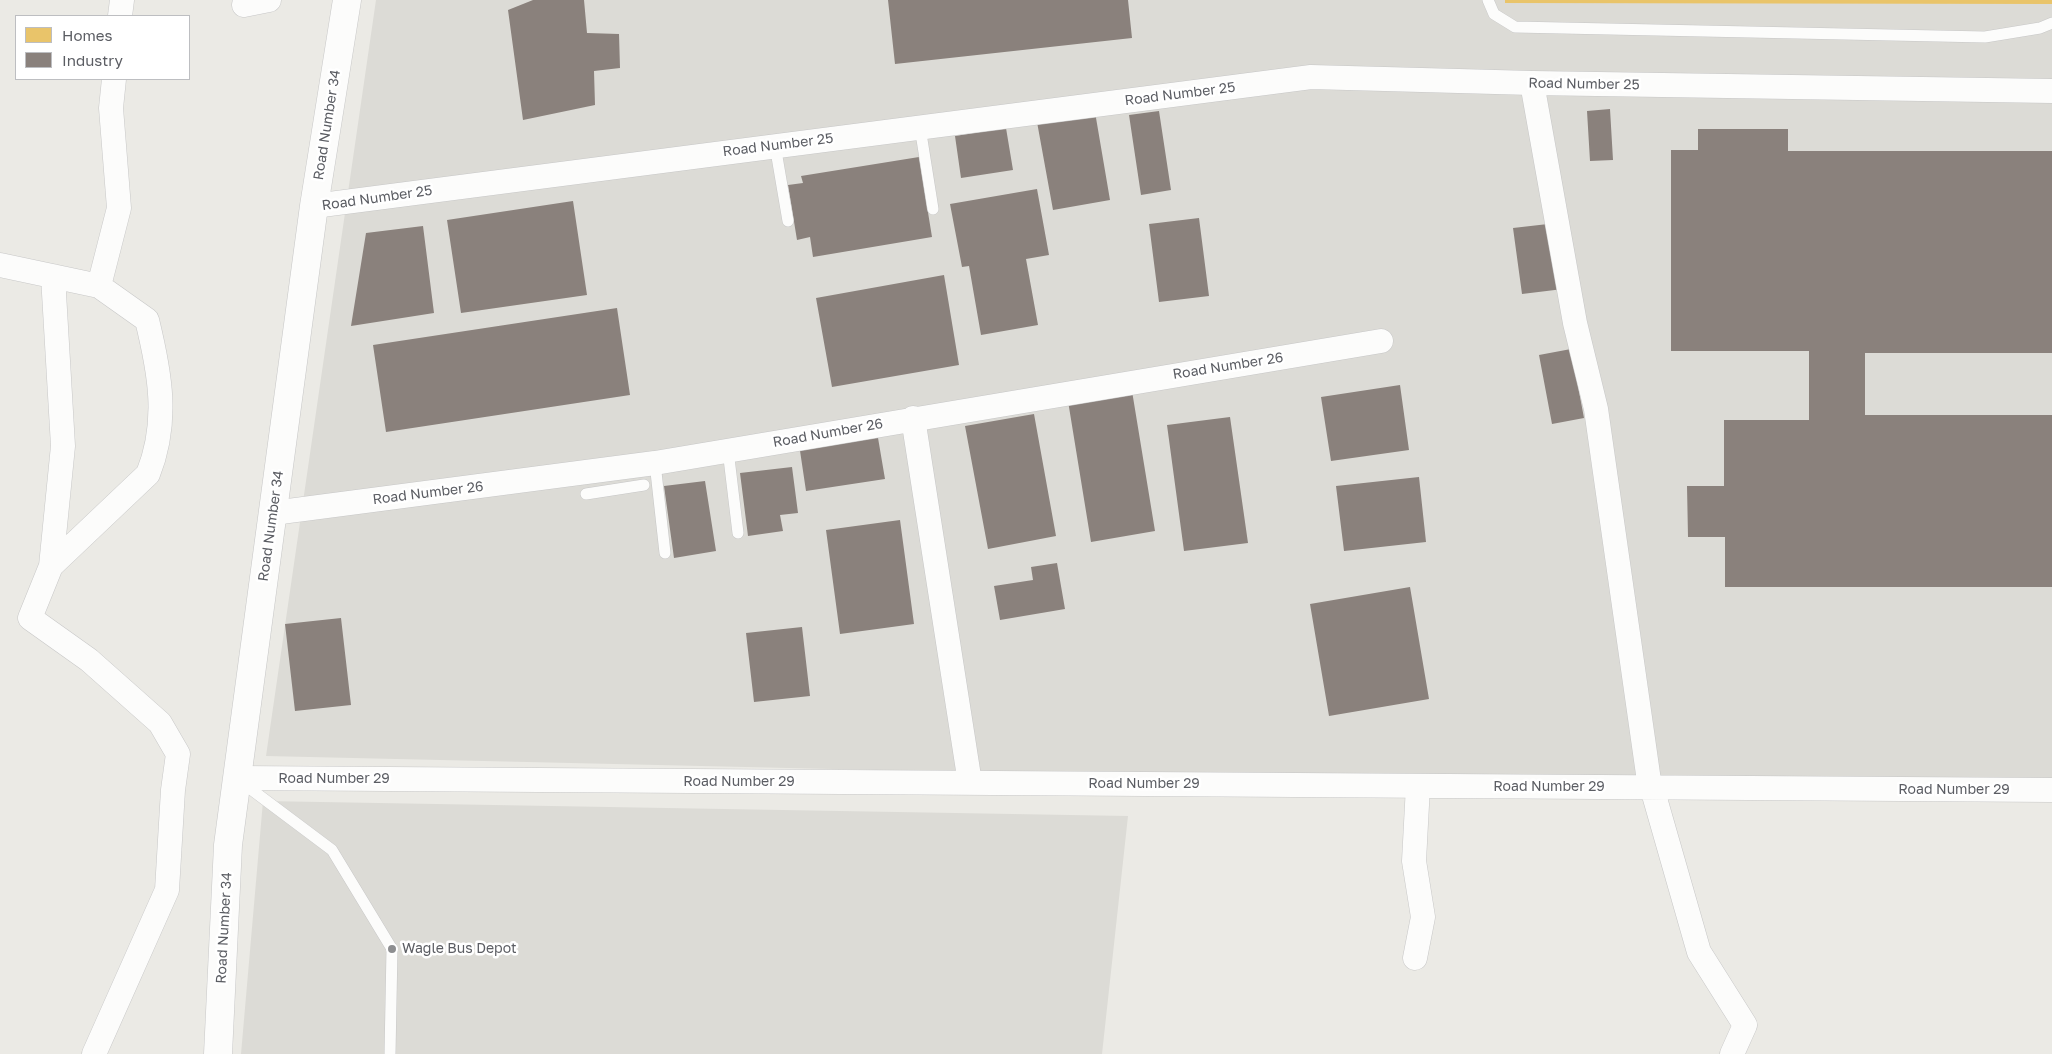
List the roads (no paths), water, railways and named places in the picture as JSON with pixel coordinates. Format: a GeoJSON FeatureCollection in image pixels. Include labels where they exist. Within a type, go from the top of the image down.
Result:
{"type":"FeatureCollection","features":[{"type":"Feature","properties":{"kind":"street"},"geometry":{"type":"LineString","coordinates":[[120,15],[122,0]]}},
{"type":"Feature","properties":{"kind":"street"},"geometry":{"type":"LineString","coordinates":[[245,0],[244,5],[269,0]]}},
{"type":"Feature","properties":{"kind":"street","name":"Road Number 34"},"geometry":{"type":"LineString","coordinates":[[218,1054],[228,845],[314,206],[347,0]]}},
{"type":"Feature","properties":{"kind":"street","name":"Road Number 25"},"geometry":{"type":"LineString","coordinates":[[314,206],[1311,77],[1532,84],[2052,90]]}},
{"type":"Feature","properties":{"kind":"street"},"geometry":{"type":"LineString","coordinates":[[99,286],[119,208],[111,108],[114,80]]}},
{"type":"Feature","properties":{"kind":"street"},"geometry":{"type":"LineString","coordinates":[[1532,84],[1574,323],[1596,409],[1650,788],[1652,788],[1699,952],[1745,1025],[1732,1054]]}},
{"type":"Feature","properties":{"kind":"street"},"geometry":{"type":"LineString","coordinates":[[0,265],[99,286],[147,320],[159,370],[161,415],[156,454],[148,474],[51,566]]}},
{"type":"Feature","properties":{"kind":"street"},"geometry":{"type":"LineString","coordinates":[[53,276],[63,446],[51,566],[30,618],[88,660],[160,723],[178,754],[173,790],[167,890],[94,1054]]}},
{"type":"Feature","properties":{"kind":"street","name":"Road Number 26"},"geometry":{"type":"LineString","coordinates":[[274,513],[611,479],[655,463],[913,418],[1381,341]]}},
{"type":"Feature","properties":{"kind":"street"},"geometry":{"type":"LineString","coordinates":[[913,418],[970,783]]}},
{"type":"Feature","properties":{"kind":"street","name":"Road Number 29"},"geometry":{"type":"LineString","coordinates":[[237,778],[2052,790]]}},
{"type":"Feature","properties":{"kind":"street"},"geometry":{"type":"LineString","coordinates":[[1415,958],[1423,917],[1414,861],[1418,786]]}},
{"type":"Feature","properties":{"kind":"lane"},"geometry":{"type":"LineString","coordinates":[[1488,0],[1494,14],[1515,27],[1985,37],[2040,28],[2052,23]]}},
{"type":"Feature","properties":{"kind":"lane"},"geometry":{"type":"LineString","coordinates":[[920,127],[933,209]]}},
{"type":"Feature","properties":{"kind":"lane"},"geometry":{"type":"LineString","coordinates":[[775,145],[788,221]]}},
{"type":"Feature","properties":{"kind":"lane"},"geometry":{"type":"LineString","coordinates":[[728,450],[738,533]]}},
{"type":"Feature","properties":{"kind":"lane"},"geometry":{"type":"LineString","coordinates":[[655,463],[665,553]]}},
{"type":"Feature","properties":{"kind":"lane"},"geometry":{"type":"LineString","coordinates":[[586,494],[611,479],[644,485]]}},
{"type":"Feature","properties":{"kind":"lane"},"geometry":{"type":"LineString","coordinates":[[237,778],[332,850],[392,949],[390,1054]]}},
{"type":"Feature","properties":{"kind":"place","name":"Wagle Bus Depot"},"geometry":{"type":"Point","coordinates":[392,949]}}]}
